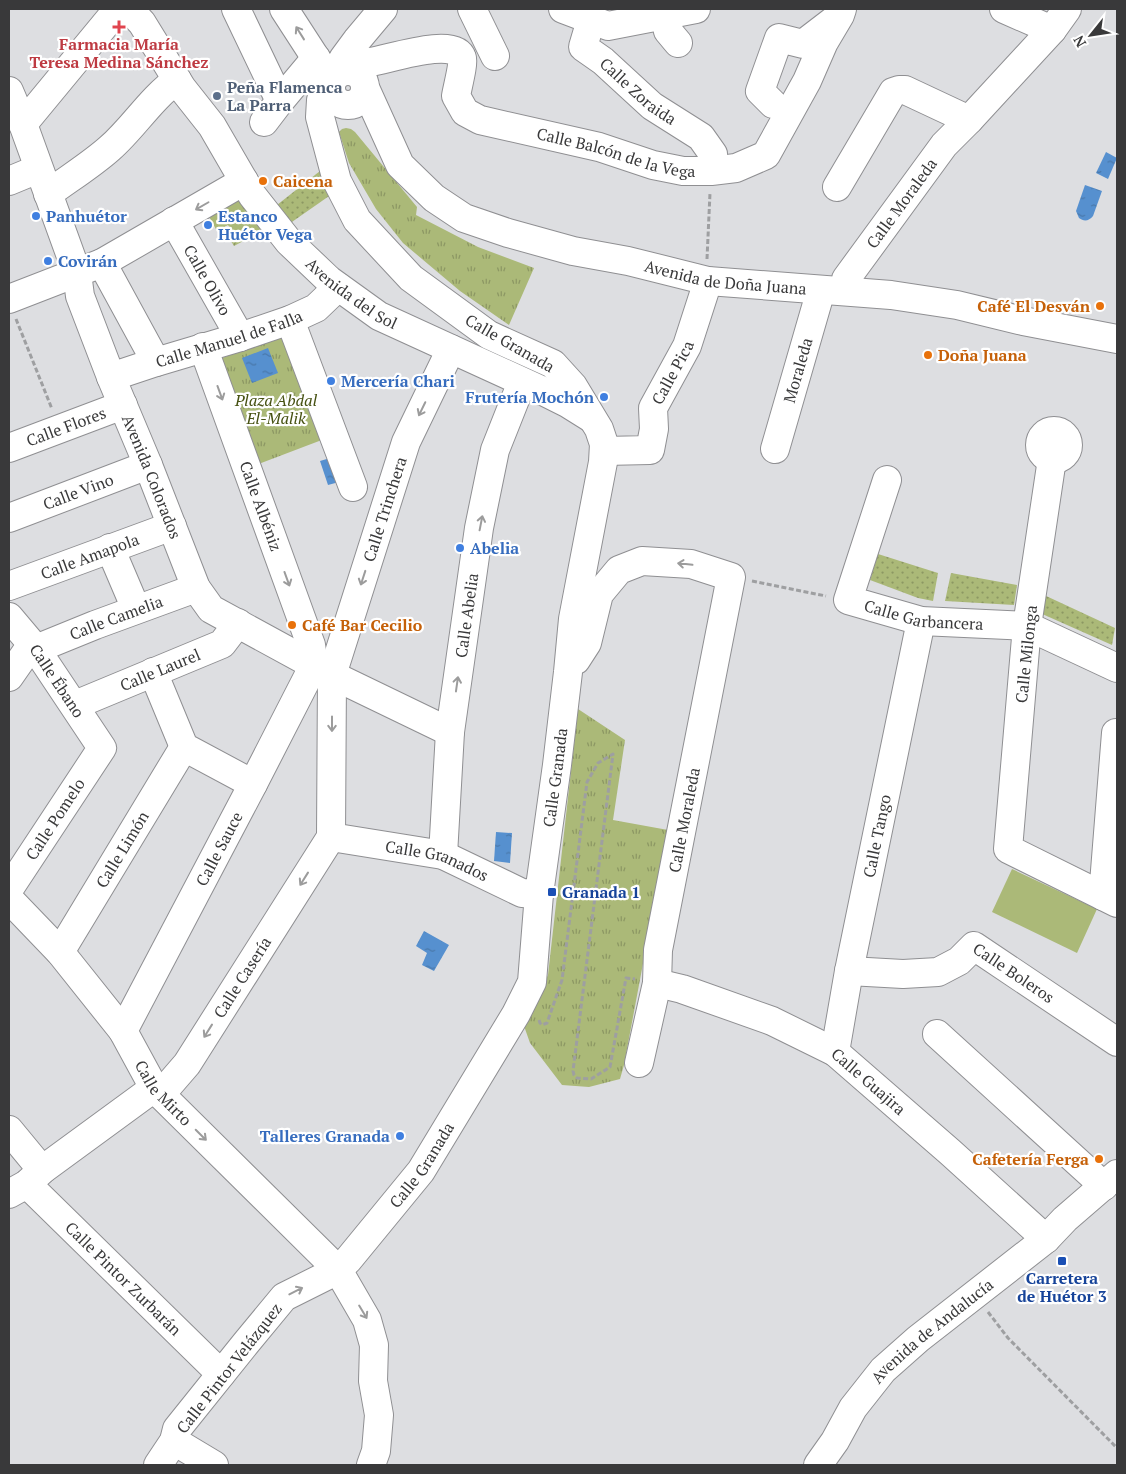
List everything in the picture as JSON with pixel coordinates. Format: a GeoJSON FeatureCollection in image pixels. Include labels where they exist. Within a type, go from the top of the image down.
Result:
{"type":"FeatureCollection","features":[{"type":"Feature","properties":{"kind":"street"},"geometry":{"type":"LineString","coordinates":[[14,107],[118,9]]}},
{"type":"Feature","properties":{"kind":"street","name":"Avenida del Sol"},"geometry":{"type":"LineString","coordinates":[[129,9],[142,23],[177,80],[212,126],[252,195],[289,242],[329,280],[379,316],[567,403],[594,420]]}},
{"type":"Feature","properties":{"kind":"street"},"geometry":{"type":"LineString","coordinates":[[236,9],[272,112],[347,82],[284,9]]}},
{"type":"Feature","properties":{"kind":"street"},"geometry":{"type":"LineString","coordinates":[[472,9],[494,56]]}},
{"type":"Feature","properties":{"kind":"street"},"geometry":{"type":"LineString","coordinates":[[563,9],[608,26],[696,9]]}},
{"type":"Feature","properties":{"kind":"street"},"geometry":{"type":"LineString","coordinates":[[1004,9],[1052,30]]}},
{"type":"Feature","properties":{"kind":"street","name":"Calle Moraleda"},"geometry":{"type":"LineString","coordinates":[[833,290],[846,279],[944,145],[1052,30],[1067,9]]}},
{"type":"Feature","properties":{"kind":"street","name":"Calle Granada"},"geometry":{"type":"LineString","coordinates":[[338,1270],[421,1171],[516,1014],[532,982],[539,894],[557,765],[572,619],[604,451],[602,436],[594,420],[573,386],[553,364],[489,335],[411,278],[357,220],[337,180],[326,144],[320,117],[321,100],[325,87],[347,82],[343,59],[379,11]]}},
{"type":"Feature","properties":{"kind":"street","name":"Calle Balcón de la Vega"},"geometry":{"type":"LineString","coordinates":[[347,82],[422,50],[454,51],[460,54],[464,60],[458,79],[456,96],[465,112],[480,120],[599,146],[653,165],[683,171],[712,163],[736,168],[766,155],[807,81],[824,42],[841,12]]}},
{"type":"Feature","properties":{"kind":"street","name":"Calle Balcón de la Vega"},"geometry":{"type":"LineString","coordinates":[[774,104],[760,91],[779,38],[803,44],[841,12]]}},
{"type":"Feature","properties":{"kind":"street"},"geometry":{"type":"LineString","coordinates":[[664,15],[668,31],[678,43]]}},
{"type":"Feature","properties":{"kind":"street","name":"Calle Zoraida"},"geometry":{"type":"LineString","coordinates":[[591,20],[583,47],[603,61],[652,106],[701,137],[712,163]]}},
{"type":"Feature","properties":{"kind":"street"},"geometry":{"type":"LineString","coordinates":[[48,194],[110,148],[163,90],[177,80]]}},
{"type":"Feature","properties":{"kind":"street","name":"Avenida de Doña Juana"},"geometry":{"type":"LineString","coordinates":[[347,82],[381,124],[400,165],[434,198],[464,218],[508,233],[573,251],[628,261],[833,290],[892,295],[957,305],[1023,322],[1117,339]]}},
{"type":"Feature","properties":{"kind":"street"},"geometry":{"type":"LineString","coordinates":[[836,187],[893,92],[905,90],[969,120]]}},
{"type":"Feature","properties":{"kind":"street","name":"Avenida Colorados"},"geometry":{"type":"LineString","coordinates":[[14,107],[48,194],[89,268],[80,296],[196,588],[211,609],[323,670],[450,732]]}},
{"type":"Feature","properties":{"kind":"street"},"geometry":{"type":"LineString","coordinates":[[9,181],[38,169]]}},
{"type":"Feature","properties":{"kind":"street"},"geometry":{"type":"LineString","coordinates":[[11,305],[89,268],[244,181]]}},
{"type":"Feature","properties":{"kind":"street","name":"Calle Olivo"},"geometry":{"type":"LineString","coordinates":[[174,221],[240,337]]}},
{"type":"Feature","properties":{"kind":"street"},"geometry":{"type":"LineString","coordinates":[[89,268],[156,362]]}},
{"type":"Feature","properties":{"kind":"street","name":"Calle Pica"},"geometry":{"type":"LineString","coordinates":[[604,451],[650,450],[654,429],[653,408],[687,346],[707,273]]}},
{"type":"Feature","properties":{"kind":"street","name":"Calle Manuel de Falla"},"geometry":{"type":"LineString","coordinates":[[111,378],[290,320],[316,308],[338,287]]}},
{"type":"Feature","properties":{"kind":"street","name":"Moraleda"},"geometry":{"type":"LineString","coordinates":[[775,449],[833,290]]}},
{"type":"Feature","properties":{"kind":"street"},"geometry":{"type":"LineString","coordinates":[[290,320],[353,487]]}},
{"type":"Feature","properties":{"kind":"street","name":"Calle Albéniz"},"geometry":{"type":"LineString","coordinates":[[203,347],[311,644],[323,670]]}},
{"type":"Feature","properties":{"kind":"street","name":"Calle Trinchera"},"geometry":{"type":"LineString","coordinates":[[323,670],[406,442],[451,349]]}},
{"type":"Feature","properties":{"kind":"street","name":"Calle Abelia"},"geometry":{"type":"LineString","coordinates":[[443,855],[450,732],[480,528],[495,450],[522,382]]}},
{"type":"Feature","properties":{"kind":"street","name":"Calle Flores"},"geometry":{"type":"LineString","coordinates":[[9,448],[123,405]]}},
{"type":"Feature","properties":{"kind":"street","name":"Calle Milonga"},"geometry":{"type":"LineString","coordinates":[[1052,459],[1027,626],[1008,849],[1110,900]]}},
{"type":"Feature","properties":{"kind":"street","name":"Calle Vino"},"geometry":{"type":"LineString","coordinates":[[9,518],[148,465]]}},
{"type":"Feature","properties":{"kind":"street","name":"Calle Garbancera"},"geometry":{"type":"LineString","coordinates":[[887,480],[848,600],[921,621],[1027,626],[1117,668]]}},
{"type":"Feature","properties":{"kind":"street","name":"Calle Amapola"},"geometry":{"type":"LineString","coordinates":[[9,586],[172,526]]}},
{"type":"Feature","properties":{"kind":"street"},"geometry":{"type":"LineString","coordinates":[[110,548],[136,609]]}},
{"type":"Feature","properties":{"kind":"street"},"geometry":{"type":"LineString","coordinates":[[568,672],[587,643],[600,594],[619,570],[642,561],[691,564],[731,577]]}},
{"type":"Feature","properties":{"kind":"street","name":"Calle Moraleda"},"geometry":{"type":"LineString","coordinates":[[639,1063],[657,983],[658,950],[731,577]]}},
{"type":"Feature","properties":{"kind":"street","name":"Calle Camelia"},"geometry":{"type":"LineString","coordinates":[[34,646],[196,588]]}},
{"type":"Feature","properties":{"kind":"street","name":"Calle Ébano"},"geometry":{"type":"LineString","coordinates":[[9,617],[34,646],[102,748]]}},
{"type":"Feature","properties":{"kind":"street","name":"Calle Tango"},"geometry":{"type":"LineString","coordinates":[[835,1052],[849,971],[921,621]]}},
{"type":"Feature","properties":{"kind":"street","name":"Calle Laurel"},"geometry":{"type":"LineString","coordinates":[[75,705],[222,644],[238,624]]}},
{"type":"Feature","properties":{"kind":"street"},"geometry":{"type":"LineString","coordinates":[[9,676],[34,646]]}},
{"type":"Feature","properties":{"kind":"street"},"geometry":{"type":"LineString","coordinates":[[323,670],[331,837]]}},
{"type":"Feature","properties":{"kind":"street","name":"Calle Sauce"},"geometry":{"type":"LineString","coordinates":[[123,1031],[253,784],[323,670]]}},
{"type":"Feature","properties":{"kind":"street"},"geometry":{"type":"LineString","coordinates":[[153,672],[184,746],[253,784]]}},
{"type":"Feature","properties":{"kind":"street"},"geometry":{"type":"LineString","coordinates":[[1110,900],[1116,733]]}},
{"type":"Feature","properties":{"kind":"street","name":"Calle Limón"},"geometry":{"type":"LineString","coordinates":[[60,952],[184,746]]}},
{"type":"Feature","properties":{"kind":"street","name":"Calle Pomelo"},"geometry":{"type":"LineString","coordinates":[[9,889],[102,748]]}},
{"type":"Feature","properties":{"kind":"street","name":"Calle Granados"},"geometry":{"type":"LineString","coordinates":[[331,837],[443,855],[522,893],[539,894]]}},
{"type":"Feature","properties":{"kind":"street","name":"Calle Casería"},"geometry":{"type":"LineString","coordinates":[[26,1182],[154,1088],[168,1086],[187,1064],[331,837]]}},
{"type":"Feature","properties":{"kind":"street","name":"Calle Mirto"},"geometry":{"type":"LineString","coordinates":[[9,899],[60,952],[123,1031],[154,1088],[338,1270]]}},
{"type":"Feature","properties":{"kind":"street","name":"Calle Boleros"},"geometry":{"type":"LineString","coordinates":[[849,971],[903,974],[938,972],[959,961],[974,946],[1117,1042]]}},
{"type":"Feature","properties":{"kind":"street","name":"Calle Guajira"},"geometry":{"type":"LineString","coordinates":[[657,983],[682,989],[772,1021],[835,1052],[943,1146],[1046,1240]]}},
{"type":"Feature","properties":{"kind":"street","name":"Avenida de Andalucía"},"geometry":{"type":"LineString","coordinates":[[818,1465],[832,1453],[853,1408],[882,1370],[918,1338],[974,1294],[1046,1240],[1069,1228],[1113,1184],[937,1034]]}},
{"type":"Feature","properties":{"kind":"street","name":"Calle Pintor Zurbarán"},"geometry":{"type":"LineString","coordinates":[[9,1130],[26,1182],[222,1374]]}},
{"type":"Feature","properties":{"kind":"street"},"geometry":{"type":"LineString","coordinates":[[338,1270],[367,1320],[374,1345],[373,1381],[379,1415],[376,1451],[371,1465]]}},
{"type":"Feature","properties":{"kind":"street","name":"Calle Pintor Velázquez"},"geometry":{"type":"LineString","coordinates":[[158,1465],[174,1441],[177,1429],[284,1297],[338,1270]]}},
{"type":"Feature","properties":{"kind":"street"},"geometry":{"type":"LineString","coordinates":[[174,1441],[214,1465]]}},
{"type":"Feature","properties":{"kind":"path"},"geometry":{"type":"LineString","coordinates":[[707,273],[712,163]]}},
{"type":"Feature","properties":{"kind":"path"},"geometry":{"type":"LineString","coordinates":[[11,305],[60,428]]}},
{"type":"Feature","properties":{"kind":"path"},"geometry":{"type":"LineString","coordinates":[[731,577],[848,600]]}},
{"type":"Feature","properties":{"kind":"path"},"geometry":{"type":"LineString","coordinates":[[540,1011],[540,1024],[545,1025],[548,1023],[562,980],[587,782],[598,763],[613,754],[574,1064],[574,1075],[577,1078],[590,1079],[610,1067],[626,978]]}},
{"type":"Feature","properties":{"kind":"path"},"geometry":{"type":"LineString","coordinates":[[974,1294],[1008,1338],[1117,1448]]}},
{"type":"Feature","properties":{"kind":"green space"},"geometry":{"type":"Polygon","coordinates":[[[346,128],[355,132],[417,207],[416,215],[478,247],[534,268],[509,325],[460,291],[403,243],[376,209],[349,163],[339,132],[346,128]]]}},
{"type":"Feature","properties":{"kind":"green space"},"geometry":{"type":"Polygon","coordinates":[[[320,171],[332,194],[289,224],[277,205],[320,171]]]}},
{"type":"Feature","properties":{"kind":"green space"},"geometry":{"type":"Polygon","coordinates":[[[236,195],[265,226],[234,246],[231,241],[236,239],[228,225],[217,231],[207,213],[236,195]]]}},
{"type":"Feature","properties":{"kind":"green space","name":"Plaza Abdal El-Malik"},"geometry":{"type":"Polygon","coordinates":[[[289,334],[327,438],[256,465],[219,359],[289,334]]]}},
{"type":"Feature","properties":{"kind":"green space"},"geometry":{"type":"Polygon","coordinates":[[[878,554],[938,573],[933,601],[918,598],[870,580],[878,554]]]}},
{"type":"Feature","properties":{"kind":"green space"},"geometry":{"type":"Polygon","coordinates":[[[951,573],[1017,585],[1014,605],[945,601],[951,573]]]}},
{"type":"Feature","properties":{"kind":"green space"},"geometry":{"type":"Polygon","coordinates":[[[1044,595],[1115,628],[1112,645],[1040,613],[1044,595]]]}},
{"type":"Feature","properties":{"kind":"green space"},"geometry":{"type":"Polygon","coordinates":[[[578,709],[625,740],[613,820],[668,830],[620,1079],[589,1087],[562,1085],[530,1043],[524,1026],[548,975],[578,709]]]}},
{"type":"Feature","properties":{"kind":"green space"},"geometry":{"type":"Polygon","coordinates":[[[1012,869],[1097,909],[1077,953],[992,912],[1012,869]]]}},
{"type":"Feature","properties":{"kind":"water"},"geometry":{"type":"Polygon","coordinates":[[[1106,152],[1117,158],[1108,179],[1096,173],[1106,152]]]}},
{"type":"Feature","properties":{"kind":"water"},"geometry":{"type":"Polygon","coordinates":[[[1085,185],[1102,191],[1093,216],[1088,220],[1079,218],[1076,211],[1085,185]]]}},
{"type":"Feature","properties":{"kind":"water"},"geometry":{"type":"Polygon","coordinates":[[[268,348],[278,373],[252,383],[242,358],[268,348]]]}},
{"type":"Feature","properties":{"kind":"water"},"geometry":{"type":"Polygon","coordinates":[[[330,458],[339,482],[328,485],[320,461],[330,458]]]}},
{"type":"Feature","properties":{"kind":"water"},"geometry":{"type":"Polygon","coordinates":[[[496,832],[512,833],[510,863],[494,861],[496,832]]]}},
{"type":"Feature","properties":{"kind":"water"},"geometry":{"type":"Polygon","coordinates":[[[424,931],[449,945],[434,971],[422,965],[427,953],[416,946],[424,931]]]}},
{"type":"Feature","properties":{"kind":"place","name":"Farmacia María Teresa Medina Sánchez"},"geometry":{"type":"Point","coordinates":[119,27]}},
{"type":"Feature","properties":{"kind":"place","name":"Peña Flamenca La Parra"},"geometry":{"type":"Point","coordinates":[217,96]}},
{"type":"Feature","properties":{"kind":"place","name":"Caicena"},"geometry":{"type":"Point","coordinates":[263,181]}},
{"type":"Feature","properties":{"kind":"place","name":"Panhuétor"},"geometry":{"type":"Point","coordinates":[36,216]}},
{"type":"Feature","properties":{"kind":"place","name":"Estanco Huétor Vega"},"geometry":{"type":"Point","coordinates":[208,225]}},
{"type":"Feature","properties":{"kind":"place","name":"Covirán"},"geometry":{"type":"Point","coordinates":[48,261]}},
{"type":"Feature","properties":{"kind":"place","name":"Café El Desván"},"geometry":{"type":"Point","coordinates":[1100,306]}},
{"type":"Feature","properties":{"kind":"place","name":"Doña Juana"},"geometry":{"type":"Point","coordinates":[928,355]}},
{"type":"Feature","properties":{"kind":"place","name":"Mercería Chari"},"geometry":{"type":"Point","coordinates":[331,381]}},
{"type":"Feature","properties":{"kind":"place","name":"Frutería Mochón"},"geometry":{"type":"Point","coordinates":[604,397]}},
{"type":"Feature","properties":{"kind":"place","name":"Abelia"},"geometry":{"type":"Point","coordinates":[460,548]}},
{"type":"Feature","properties":{"kind":"place","name":"Café Bar Cecilio"},"geometry":{"type":"Point","coordinates":[292,625]}},
{"type":"Feature","properties":{"kind":"place","name":"Granada 1"},"geometry":{"type":"Point","coordinates":[552,892]}},
{"type":"Feature","properties":{"kind":"place","name":"Talleres Granada"},"geometry":{"type":"Point","coordinates":[400,1136]}},
{"type":"Feature","properties":{"kind":"place","name":"Cafetería Ferga"},"geometry":{"type":"Point","coordinates":[1099,1159]}},
{"type":"Feature","properties":{"kind":"place","name":"Carretera de Huétor 3"},"geometry":{"type":"Point","coordinates":[1062,1261]}}]}
